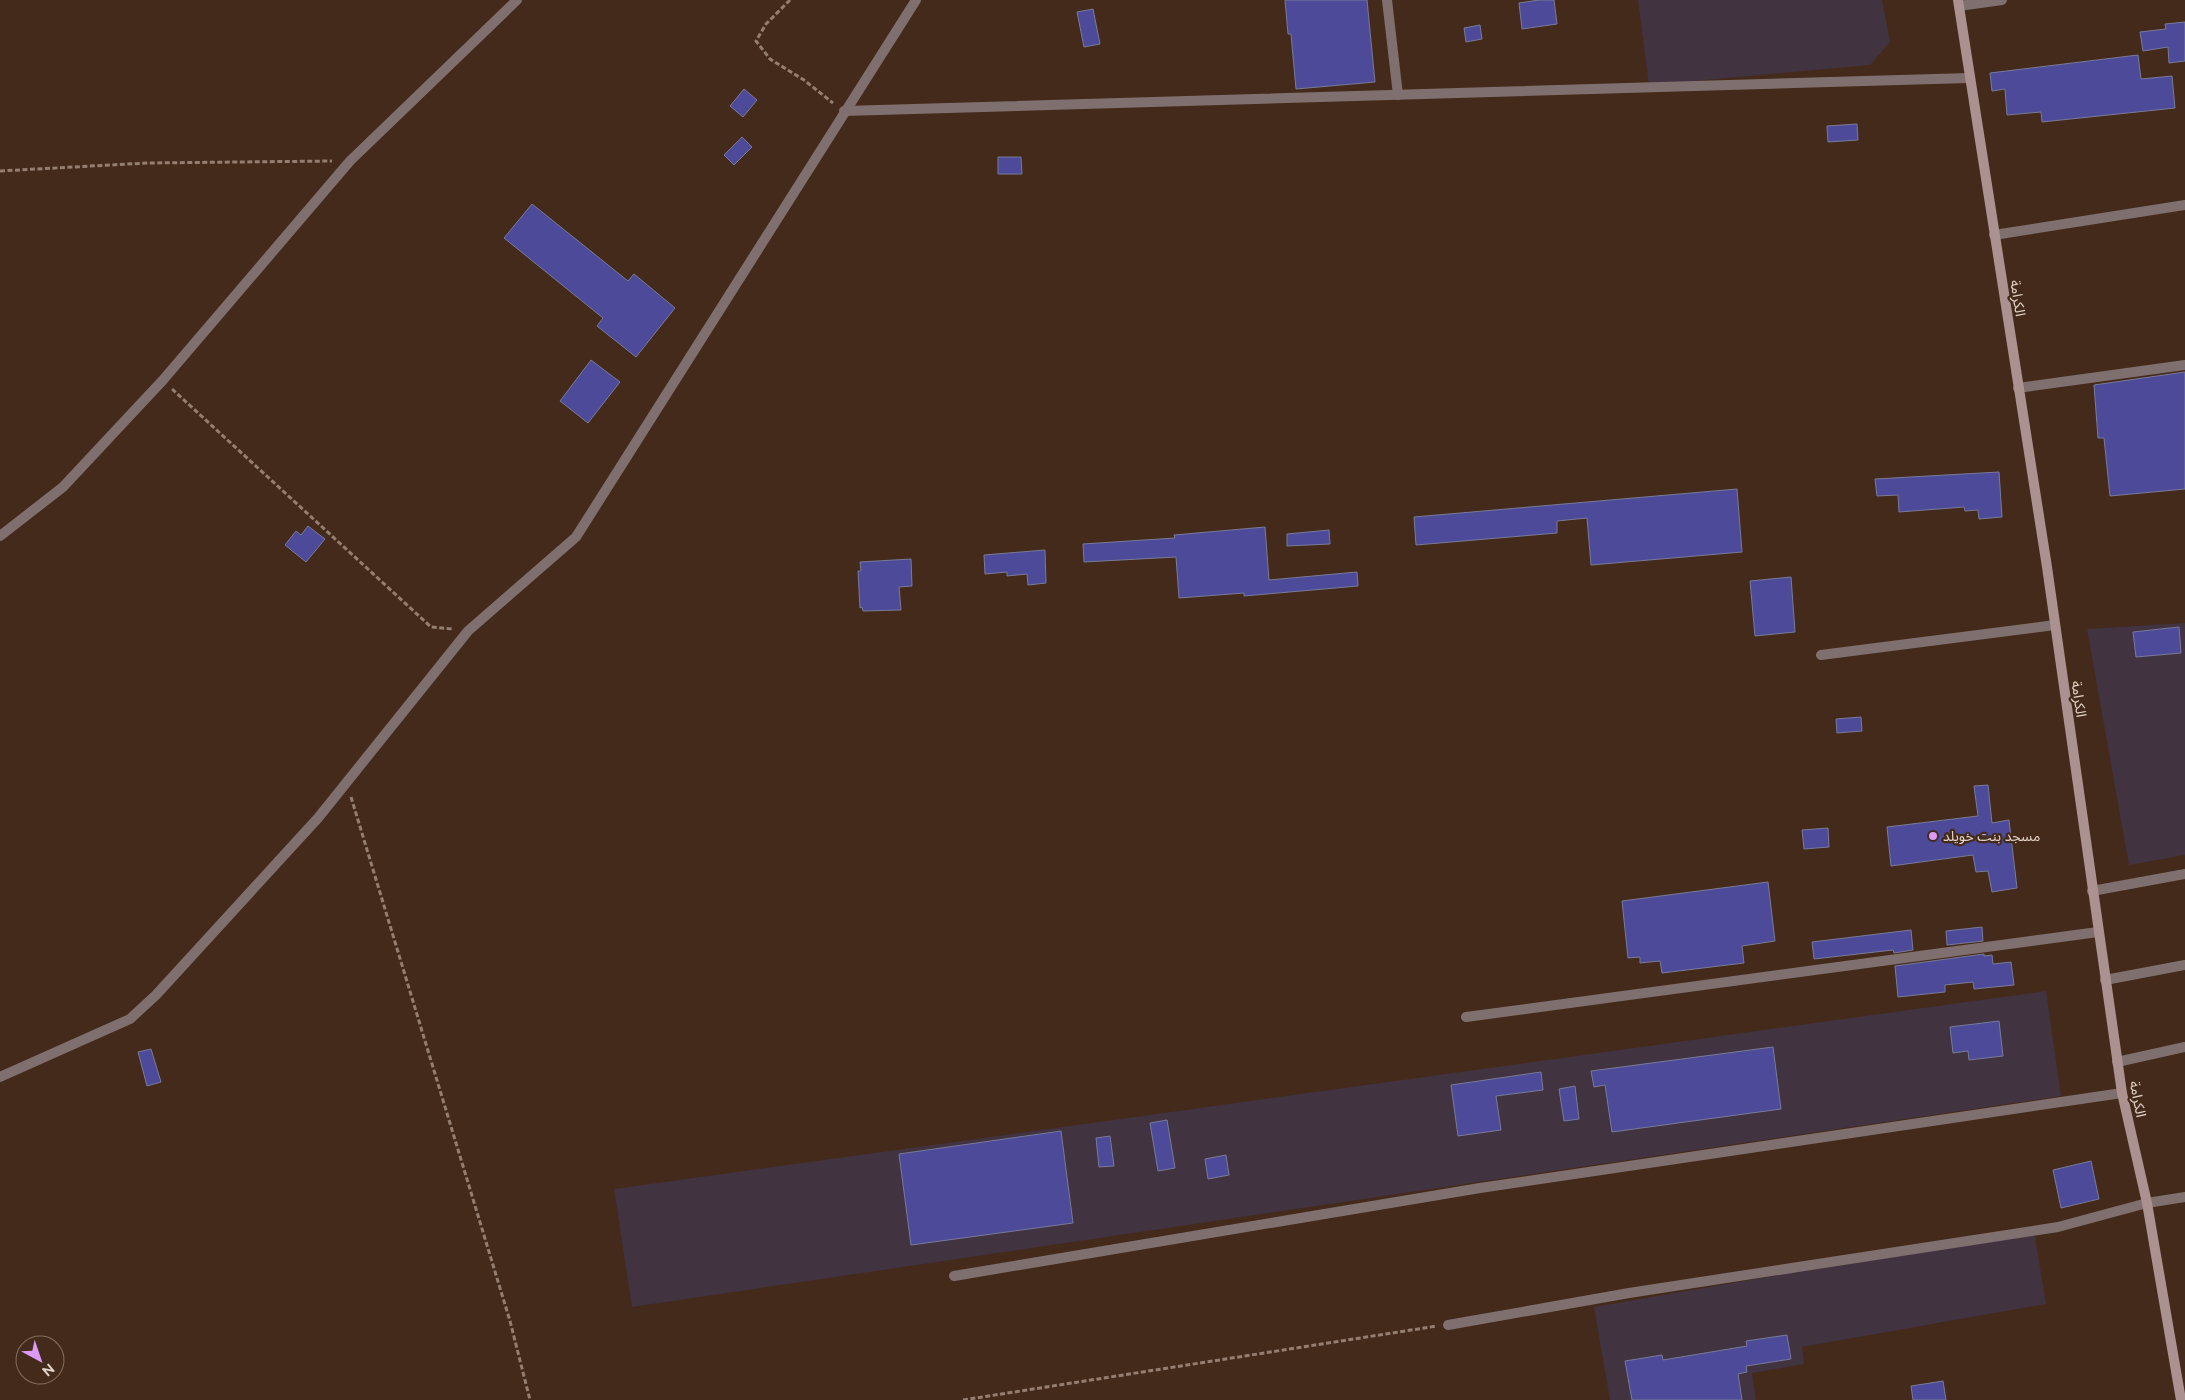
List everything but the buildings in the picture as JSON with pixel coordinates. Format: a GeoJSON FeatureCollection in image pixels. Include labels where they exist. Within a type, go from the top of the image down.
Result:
{"type":"FeatureCollection","features":[{"type":"Feature","properties":{"kind":"main road","name":"الكرامة"},"geometry":{"type":"LineString","coordinates":[[1958,3],[2055,625],[2117,1062],[2122,1093],[2147,1203],[2181,1400]]}},
{"type":"Feature","properties":{"kind":"street"},"geometry":{"type":"LineString","coordinates":[[0,536],[63,487],[163,380],[350,161],[517,0]]}},
{"type":"Feature","properties":{"kind":"street"},"geometry":{"type":"LineString","coordinates":[[0,1077],[130,1019],[156,995],[318,818],[468,631],[576,536],[916,0]]}},
{"type":"Feature","properties":{"kind":"street"},"geometry":{"type":"LineString","coordinates":[[1387,0],[1398,95]]}},
{"type":"Feature","properties":{"kind":"street"},"geometry":{"type":"LineString","coordinates":[[1958,3],[2002,0]]}},
{"type":"Feature","properties":{"kind":"street"},"geometry":{"type":"LineString","coordinates":[[844,111],[1969,78]]}},
{"type":"Feature","properties":{"kind":"street"},"geometry":{"type":"LineString","coordinates":[[1994,235],[2185,205]]}},
{"type":"Feature","properties":{"kind":"street"},"geometry":{"type":"LineString","coordinates":[[2018,388],[2185,365]]}},
{"type":"Feature","properties":{"kind":"street"},"geometry":{"type":"LineString","coordinates":[[1821,655],[2055,625]]}},
{"type":"Feature","properties":{"kind":"street"},"geometry":{"type":"LineString","coordinates":[[2092,892],[2185,874]]}},
{"type":"Feature","properties":{"kind":"street"},"geometry":{"type":"LineString","coordinates":[[1466,1016],[2098,932]]}},
{"type":"Feature","properties":{"kind":"street"},"geometry":{"type":"LineString","coordinates":[[2105,980],[2185,965]]}},
{"type":"Feature","properties":{"kind":"street"},"geometry":{"type":"LineString","coordinates":[[2117,1062],[2185,1047]]}},
{"type":"Feature","properties":{"kind":"street"},"geometry":{"type":"LineString","coordinates":[[954,1276],[1480,1188],[2122,1093]]}},
{"type":"Feature","properties":{"kind":"street"},"geometry":{"type":"LineString","coordinates":[[1448,1324],[1629,1293],[2058,1227],[2147,1203],[2185,1197]]}},
{"type":"Feature","properties":{"kind":"path"},"geometry":{"type":"LineString","coordinates":[[790,0],[766,24],[756,41],[770,59],[804,80],[844,111]]}},
{"type":"Feature","properties":{"kind":"path"},"geometry":{"type":"LineString","coordinates":[[0,171],[147,163],[350,161]]}},
{"type":"Feature","properties":{"kind":"path"},"geometry":{"type":"LineString","coordinates":[[163,380],[431,627],[468,631]]}},
{"type":"Feature","properties":{"kind":"path"},"geometry":{"type":"LineString","coordinates":[[347,782],[510,1321],[530,1400]]}},
{"type":"Feature","properties":{"kind":"path"},"geometry":{"type":"LineString","coordinates":[[963,1400],[1448,1324]]}},
{"type":"Feature","properties":{"kind":"shaded area"},"geometry":{"type":"Polygon","coordinates":[[[1638,0],[1882,0],[1890,42],[1870,65],[1649,85],[1638,0]]]}},
{"type":"Feature","properties":{"kind":"shaded area"},"geometry":{"type":"Polygon","coordinates":[[[2185,623],[2185,855],[2129,865],[2087,629],[2185,623]]]}},
{"type":"Feature","properties":{"kind":"shaded area"},"geometry":{"type":"Polygon","coordinates":[[[2046,991],[2061,1096],[632,1307],[614,1189],[2046,991]]]}},
{"type":"Feature","properties":{"kind":"shaded area"},"geometry":{"type":"Polygon","coordinates":[[[2034,1231],[2046,1304],[1802,1347],[1804,1364],[1752,1373],[1756,1400],[1610,1400],[1594,1307],[2034,1231]]]}},
{"type":"Feature","properties":{"kind":"place","name":"مسجد بنت خويلد"},"geometry":{"type":"Point","coordinates":[1933,836]}}]}
